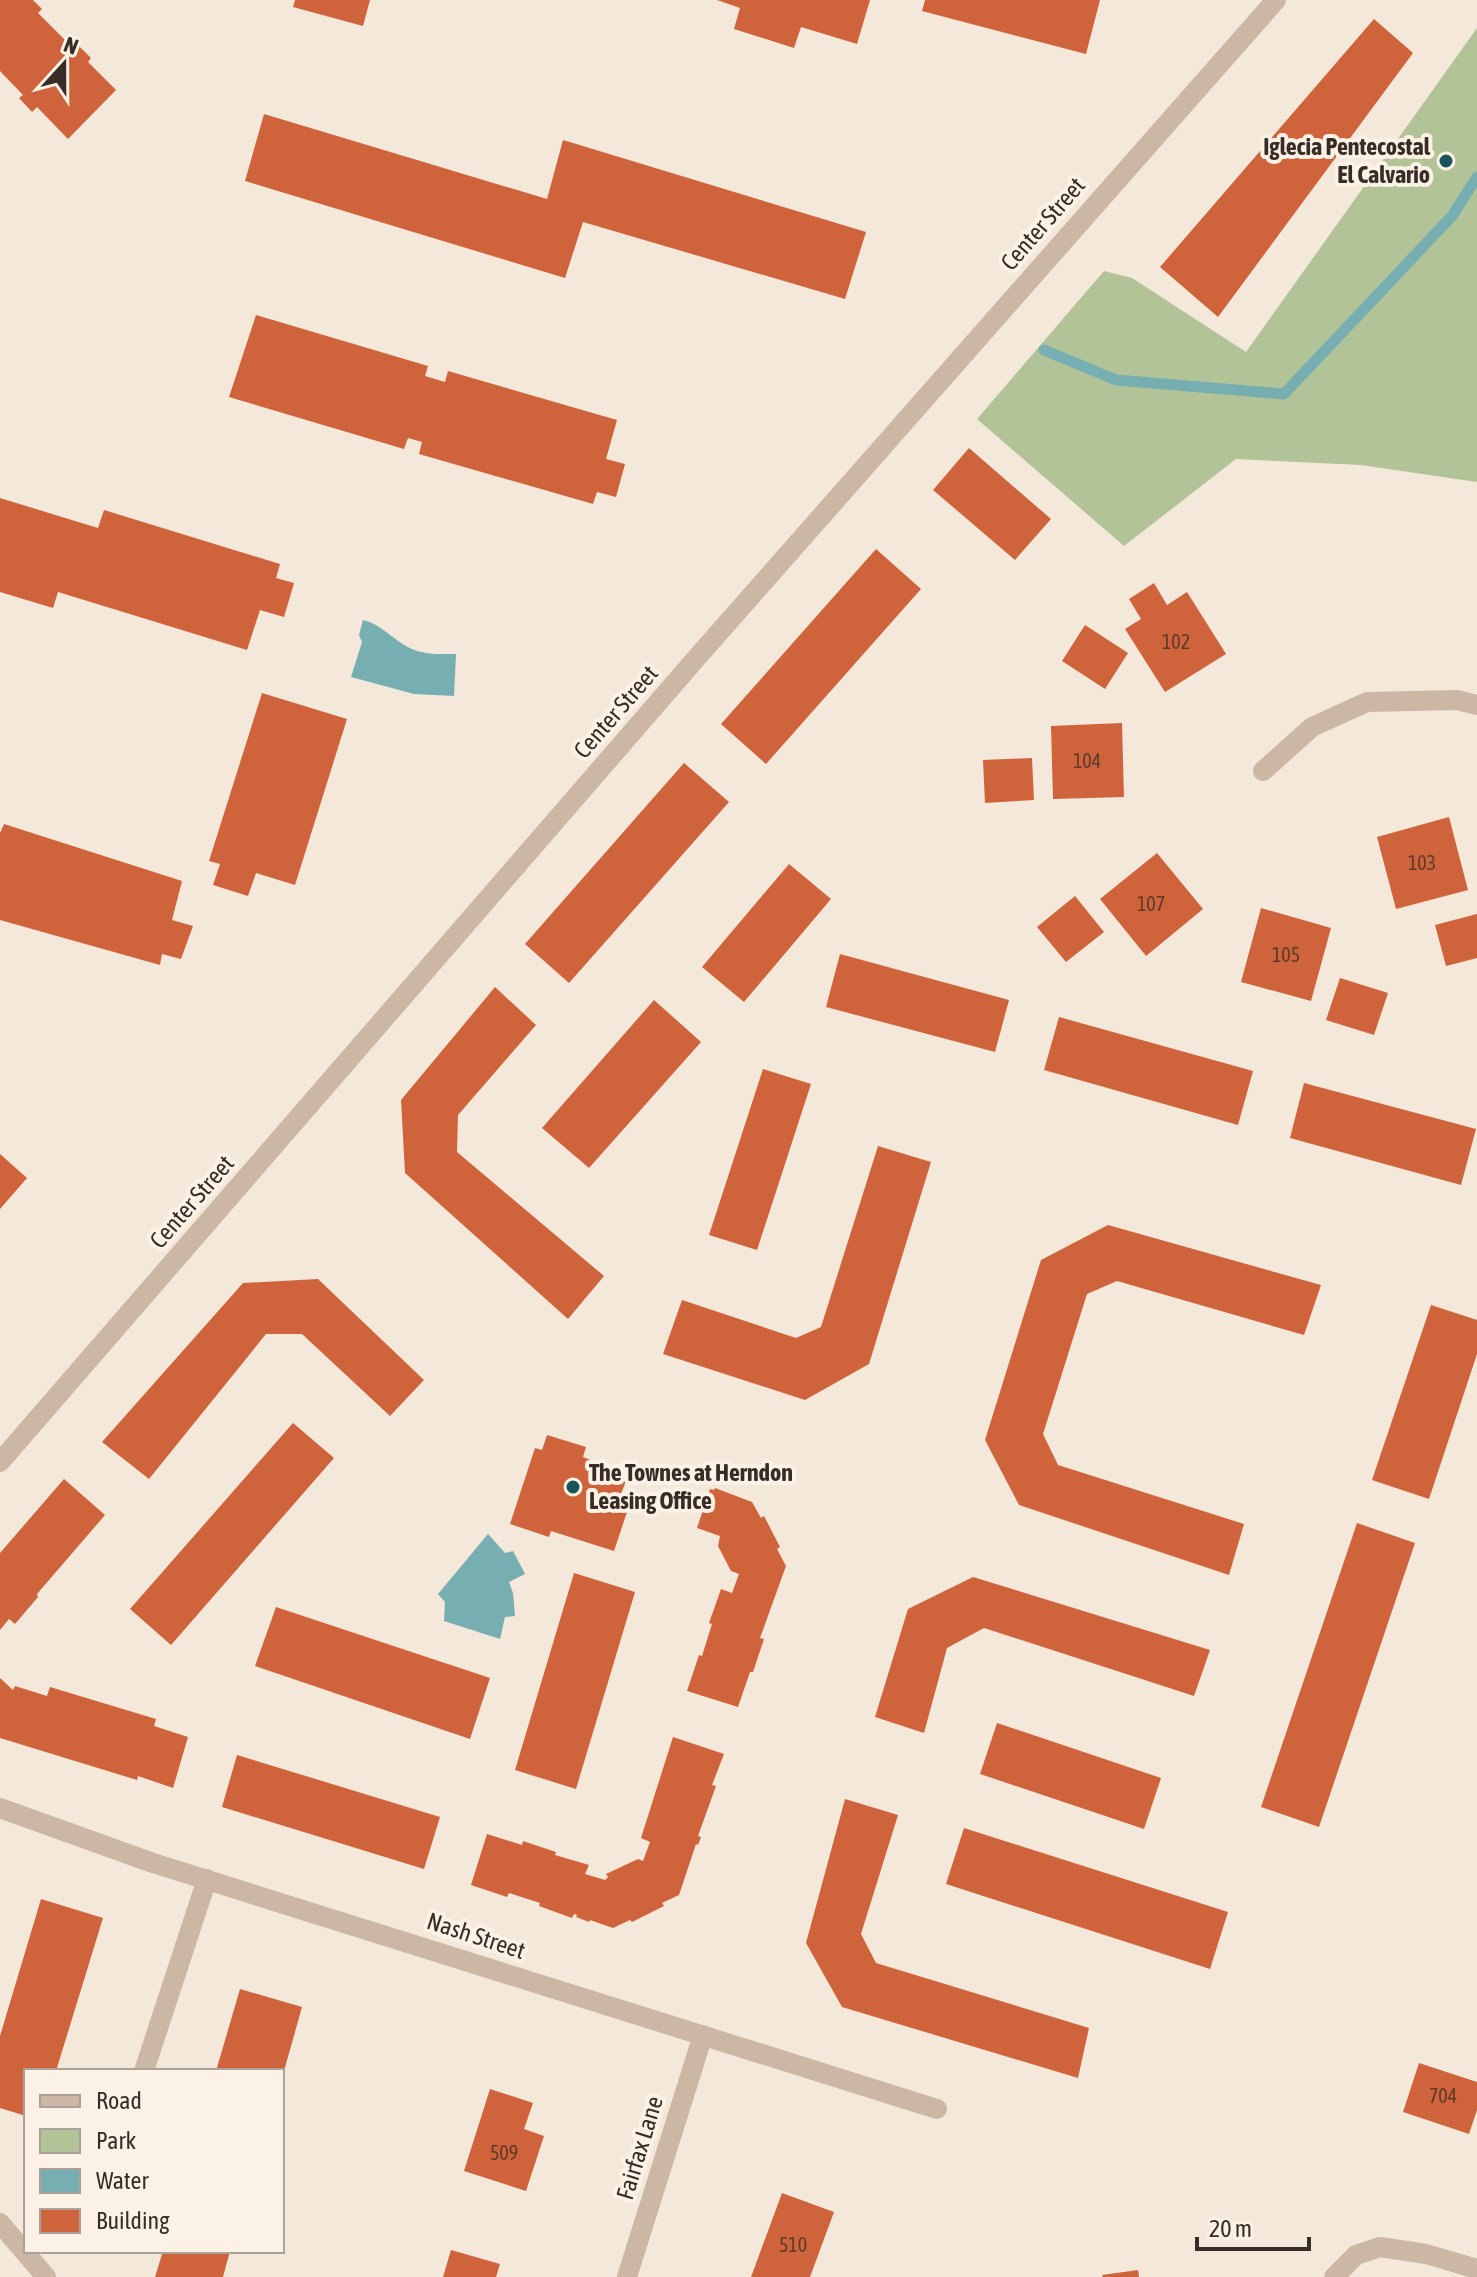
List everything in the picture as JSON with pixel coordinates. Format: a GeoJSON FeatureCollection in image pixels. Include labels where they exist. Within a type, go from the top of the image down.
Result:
{"type":"FeatureCollection","features":[{"type":"Feature","properties":{"kind":"street","name":"Center Street"},"geometry":{"type":"LineString","coordinates":[[0,1462],[713,639],[1276,0]]}},
{"type":"Feature","properties":{"kind":"street"},"geometry":{"type":"LineString","coordinates":[[1263,771],[1312,727],[1367,702],[1457,700],[1477,705]]}},
{"type":"Feature","properties":{"kind":"street","name":"Nash Street"},"geometry":{"type":"LineString","coordinates":[[0,1808],[153,1863],[937,2109]]}},
{"type":"Feature","properties":{"kind":"street"},"geometry":{"type":"LineString","coordinates":[[145,2069],[207,1879]]}},
{"type":"Feature","properties":{"kind":"street","name":"Fairfax Lane"},"geometry":{"type":"LineString","coordinates":[[627,2277],[703,2035]]}},
{"type":"Feature","properties":{"kind":"street"},"geometry":{"type":"LineString","coordinates":[[0,2223],[24,2247]]}},
{"type":"Feature","properties":{"kind":"street"},"geometry":{"type":"LineString","coordinates":[[1334,2277],[1356,2255],[1380,2247],[1426,2254],[1477,2269]]}},
{"type":"Feature","properties":{"kind":"street"},"geometry":{"type":"LineString","coordinates":[[30,2253],[46,2277]]}},
{"type":"Feature","properties":{"kind":"green space"},"geometry":{"type":"Polygon","coordinates":[[[1477,28],[1477,482],[1361,465],[1236,459],[1124,546],[977,419],[1104,271],[1132,278],[1246,352],[1477,28]]]}},
{"type":"Feature","properties":{"kind":"water"},"geometry":{"type":"Polygon","coordinates":[[[363,620],[417,651],[456,654],[454,696],[414,694],[351,677],[362,642],[359,635],[363,620]]]}},
{"type":"Feature","properties":{"kind":"water"},"geometry":{"type":"Polygon","coordinates":[[[488,1534],[505,1553],[513,1551],[525,1574],[509,1582],[515,1616],[505,1617],[500,1639],[444,1621],[445,1602],[438,1594],[488,1534]]]}},
{"type":"Feature","properties":{"kind":"building"},"geometry":{"type":"Polygon","coordinates":[[[0,0],[33,0],[42,9],[38,13],[73,48],[77,44],[91,58],[88,62],[116,90],[68,139],[37,107],[32,112],[19,98],[23,95],[0,71],[0,0]]]}},
{"type":"Feature","properties":{"kind":"building"},"geometry":{"type":"Polygon","coordinates":[[[295,0],[370,0],[363,26],[293,7],[295,0]]]}},
{"type":"Feature","properties":{"kind":"building"},"geometry":{"type":"Polygon","coordinates":[[[717,0],[870,0],[857,44],[801,27],[794,48],[734,29],[740,8],[717,0]]]}},
{"type":"Feature","properties":{"kind":"building"},"geometry":{"type":"Polygon","coordinates":[[[925,0],[1100,0],[1086,54],[922,11],[925,0]]]}},
{"type":"Feature","properties":{"kind":"building"},"geometry":{"type":"Polygon","coordinates":[[[1374,19],[1413,53],[1218,317],[1160,267],[1374,19]]]}},
{"type":"Feature","properties":{"kind":"building"},"geometry":{"type":"Polygon","coordinates":[[[264,114],[547,199],[563,140],[866,232],[845,299],[583,222],[565,278],[245,181],[264,114]]]}},
{"type":"Feature","properties":{"kind":"building"},"geometry":{"type":"Polygon","coordinates":[[[256,315],[428,366],[425,376],[445,382],[448,371],[617,420],[606,459],[625,464],[616,497],[597,492],[593,504],[419,454],[422,442],[408,438],[404,449],[229,397],[256,315]]]}},
{"type":"Feature","properties":{"kind":"building"},"geometry":{"type":"Polygon","coordinates":[[[969,448],[1051,519],[1015,560],[933,490],[969,448]]]}},
{"type":"Feature","properties":{"kind":"building"},"geometry":{"type":"Polygon","coordinates":[[[0,498],[98,528],[104,510],[280,564],[276,578],[294,583],[284,617],[260,610],[247,650],[58,592],[53,608],[0,592],[0,498]]]}},
{"type":"Feature","properties":{"kind":"building"},"geometry":{"type":"Polygon","coordinates":[[[876,549],[921,589],[766,764],[721,724],[876,549]]]}},
{"type":"Feature","properties":{"kind":"building"},"geometry":{"type":"Polygon","coordinates":[[[1154,583],[1167,605],[1187,592],[1226,654],[1165,692],[1125,629],[1141,619],[1129,599],[1154,583]]]}},
{"type":"Feature","properties":{"kind":"building"},"geometry":{"type":"Polygon","coordinates":[[[1085,625],[1128,653],[1105,689],[1062,661],[1085,625]]]}},
{"type":"Feature","properties":{"kind":"building"},"geometry":{"type":"Polygon","coordinates":[[[262,693],[347,719],[295,885],[256,873],[248,896],[213,885],[220,864],[209,861],[262,693]]]}},
{"type":"Feature","properties":{"kind":"building"},"geometry":{"type":"Polygon","coordinates":[[[1122,723],[1124,797],[1053,799],[1051,726],[1122,723]]]}},
{"type":"Feature","properties":{"kind":"building"},"geometry":{"type":"Polygon","coordinates":[[[1032,758],[1034,800],[985,803],[983,760],[1032,758]]]}},
{"type":"Feature","properties":{"kind":"building"},"geometry":{"type":"Polygon","coordinates":[[[684,763],[729,802],[569,983],[525,944],[684,763]]]}},
{"type":"Feature","properties":{"kind":"building"},"geometry":{"type":"Polygon","coordinates":[[[1449,817],[1468,890],[1396,909],[1377,837],[1449,817]]]}},
{"type":"Feature","properties":{"kind":"building"},"geometry":{"type":"Polygon","coordinates":[[[4,824],[182,881],[172,920],[193,926],[181,959],[162,954],[160,965],[0,920],[0,833],[4,824]]]}},
{"type":"Feature","properties":{"kind":"building"},"geometry":{"type":"Polygon","coordinates":[[[1157,853],[1203,909],[1146,956],[1100,899],[1157,853]]]}},
{"type":"Feature","properties":{"kind":"building"},"geometry":{"type":"Polygon","coordinates":[[[789,864],[831,899],[744,1002],[702,967],[789,864]]]}},
{"type":"Feature","properties":{"kind":"building"},"geometry":{"type":"Polygon","coordinates":[[[1075,896],[1104,932],[1066,962],[1037,927],[1075,896]]]}},
{"type":"Feature","properties":{"kind":"building"},"geometry":{"type":"Polygon","coordinates":[[[1261,908],[1331,928],[1311,1001],[1241,982],[1261,908]]]}},
{"type":"Feature","properties":{"kind":"building"},"geometry":{"type":"Polygon","coordinates":[[[1477,914],[1477,958],[1446,966],[1435,925],[1477,914]]]}},
{"type":"Feature","properties":{"kind":"building"},"geometry":{"type":"Polygon","coordinates":[[[840,954],[1009,1000],[995,1052],[826,1007],[840,954]]]}},
{"type":"Feature","properties":{"kind":"building"},"geometry":{"type":"Polygon","coordinates":[[[1340,978],[1388,993],[1374,1035],[1326,1020],[1340,978]]]}},
{"type":"Feature","properties":{"kind":"building"},"geometry":{"type":"Polygon","coordinates":[[[495,987],[536,1025],[458,1115],[457,1152],[604,1276],[568,1319],[405,1173],[401,1100],[495,987]]]}},
{"type":"Feature","properties":{"kind":"building"},"geometry":{"type":"Polygon","coordinates":[[[654,1000],[701,1042],[589,1168],[542,1128],[654,1000]]]}},
{"type":"Feature","properties":{"kind":"building"},"geometry":{"type":"Polygon","coordinates":[[[1059,1017],[1253,1071],[1238,1125],[1044,1070],[1059,1017]]]}},
{"type":"Feature","properties":{"kind":"building"},"geometry":{"type":"Polygon","coordinates":[[[763,1069],[811,1084],[757,1250],[709,1235],[763,1069]]]}},
{"type":"Feature","properties":{"kind":"building"},"geometry":{"type":"Polygon","coordinates":[[[1304,1083],[1476,1129],[1461,1185],[1290,1138],[1304,1083]]]}},
{"type":"Feature","properties":{"kind":"building"},"geometry":{"type":"Polygon","coordinates":[[[878,1146],[931,1162],[869,1364],[805,1400],[663,1354],[682,1300],[796,1338],[821,1327],[878,1146]]]}},
{"type":"Feature","properties":{"kind":"building"},"geometry":{"type":"Polygon","coordinates":[[[0,1154],[27,1178],[0,1209],[0,1154]]]}},
{"type":"Feature","properties":{"kind":"building"},"geometry":{"type":"Polygon","coordinates":[[[1108,1225],[1321,1285],[1304,1335],[1117,1281],[1087,1294],[1043,1434],[1058,1465],[1244,1524],[1229,1575],[1019,1505],[985,1440],[1041,1260],[1108,1225]]]}},
{"type":"Feature","properties":{"kind":"building"},"geometry":{"type":"Polygon","coordinates":[[[318,1279],[424,1380],[390,1416],[302,1334],[266,1334],[149,1479],[102,1442],[243,1283],[318,1279]]]}},
{"type":"Feature","properties":{"kind":"building"},"geometry":{"type":"Polygon","coordinates":[[[1431,1305],[1477,1320],[1477,1354],[1429,1499],[1372,1480],[1431,1305]]]}},
{"type":"Feature","properties":{"kind":"building"},"geometry":{"type":"Polygon","coordinates":[[[293,1423],[334,1458],[171,1645],[130,1609],[293,1423]]]}},
{"type":"Feature","properties":{"kind":"building","name":"The Townes at Herndon Leasing Office"},"geometry":{"type":"Polygon","coordinates":[[[547,1435],[586,1447],[583,1457],[598,1463],[596,1471],[626,1481],[621,1494],[632,1497],[614,1551],[551,1531],[549,1537],[510,1524],[535,1448],[542,1450],[547,1435]]]}},
{"type":"Feature","properties":{"kind":"building"},"geometry":{"type":"Polygon","coordinates":[[[64,1479],[105,1515],[15,1624],[9,1619],[0,1630],[0,1553],[64,1479]]]}},
{"type":"Feature","properties":{"kind":"building"},"geometry":{"type":"Polygon","coordinates":[[[715,1488],[752,1502],[761,1518],[764,1516],[786,1566],[760,1638],[764,1639],[753,1672],[750,1672],[738,1707],[687,1691],[699,1655],[702,1656],[721,1589],[732,1593],[739,1574],[731,1571],[718,1546],[720,1536],[697,1528],[710,1489],[715,1488]]]}},
{"type":"Feature","properties":{"kind":"building"},"geometry":{"type":"Polygon","coordinates":[[[1357,1523],[1415,1543],[1319,1827],[1261,1807],[1357,1523]]]}},
{"type":"Feature","properties":{"kind":"building"},"geometry":{"type":"Polygon","coordinates":[[[574,1573],[635,1592],[576,1789],[515,1770],[574,1573]]]}},
{"type":"Feature","properties":{"kind":"building"},"geometry":{"type":"Polygon","coordinates":[[[973,1577],[1210,1650],[1194,1696],[984,1628],[947,1648],[924,1733],[875,1717],[908,1609],[973,1577]]]}},
{"type":"Feature","properties":{"kind":"building"},"geometry":{"type":"Polygon","coordinates":[[[276,1607],[490,1678],[470,1739],[255,1666],[276,1607]]]}},
{"type":"Feature","properties":{"kind":"building"},"geometry":{"type":"Polygon","coordinates":[[[0,1678],[13,1690],[15,1686],[47,1696],[50,1687],[156,1719],[154,1726],[188,1737],[173,1788],[0,1738],[0,1678]]]}},
{"type":"Feature","properties":{"kind":"building"},"geometry":{"type":"Polygon","coordinates":[[[997,1723],[1161,1778],[1144,1829],[980,1774],[997,1723]]]}},
{"type":"Feature","properties":{"kind":"building"},"geometry":{"type":"Polygon","coordinates":[[[673,1737],[724,1754],[712,1785],[716,1786],[698,1836],[701,1837],[679,1895],[662,1903],[664,1906],[613,1928],[589,1922],[574,1914],[572,1918],[509,1893],[507,1897],[471,1885],[487,1834],[556,1852],[555,1855],[589,1865],[585,1874],[605,1880],[608,1877],[606,1874],[638,1859],[643,1861],[650,1842],[641,1838],[673,1737]]]}},
{"type":"Feature","properties":{"kind":"building"},"geometry":{"type":"Polygon","coordinates":[[[237,1755],[440,1817],[424,1869],[222,1807],[237,1755]]]}},
{"type":"Feature","properties":{"kind":"building"},"geometry":{"type":"Polygon","coordinates":[[[845,1799],[898,1815],[861,1934],[876,1963],[1089,2028],[1078,2078],[842,2007],[806,1943],[845,1799]]]}},
{"type":"Feature","properties":{"kind":"building"},"geometry":{"type":"Polygon","coordinates":[[[964,1828],[1228,1912],[1210,1969],[946,1884],[964,1828]]]}},
{"type":"Feature","properties":{"kind":"building"},"geometry":{"type":"Polygon","coordinates":[[[41,1899],[103,1918],[57,2069],[24,2069],[24,2115],[0,2108],[0,2036],[41,1899]]]}},
{"type":"Feature","properties":{"kind":"building"},"geometry":{"type":"Polygon","coordinates":[[[240,1989],[302,2007],[284,2071],[217,2069],[240,1989]]]}},
{"type":"Feature","properties":{"kind":"building"},"geometry":{"type":"Polygon","coordinates":[[[1419,2063],[1477,2082],[1477,2110],[1469,2134],[1403,2112],[1419,2063]]]}},
{"type":"Feature","properties":{"kind":"building"},"geometry":{"type":"Polygon","coordinates":[[[490,2089],[533,2103],[524,2129],[544,2136],[526,2191],[464,2171],[490,2089]]]}},
{"type":"Feature","properties":{"kind":"building"},"geometry":{"type":"Polygon","coordinates":[[[782,2193],[834,2212],[810,2277],[751,2277],[782,2193]]]}},
{"type":"Feature","properties":{"kind":"building"},"geometry":{"type":"Polygon","coordinates":[[[451,2250],[500,2264],[496,2277],[443,2277],[451,2250]]]}},
{"type":"Feature","properties":{"kind":"building"},"geometry":{"type":"Polygon","coordinates":[[[162,2253],[229,2253],[223,2277],[155,2277],[162,2253]]]}},
{"type":"Feature","properties":{"kind":"building"},"geometry":{"type":"Polygon","coordinates":[[[1138,2270],[1139,2277],[1102,2275],[1138,2270]]]}},
{"type":"Feature","properties":{"kind":"waterway"},"geometry":{"type":"LineString","coordinates":[[1044,350],[1116,380],[1284,394],[1452,216],[1477,177]]}},
{"type":"Feature","properties":{"kind":"place","name":"Iglecia Pentecostal El Calvario"},"geometry":{"type":"Point","coordinates":[1446,161]}},
{"type":"Feature","properties":{"kind":"place","name":"The Townes at Herndon Leasing Office"},"geometry":{"type":"Point","coordinates":[573,1487]}}]}
